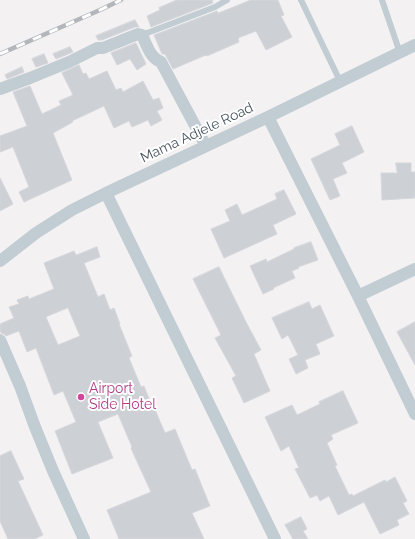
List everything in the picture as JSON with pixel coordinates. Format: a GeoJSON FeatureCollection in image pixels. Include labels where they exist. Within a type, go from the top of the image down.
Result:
{"type":"FeatureCollection","features":[{"type":"Feature","properties":{"kind":"street"},"geometry":{"type":"LineString","coordinates":[[0,89],[69,62],[97,48],[103,48],[138,34],[142,35],[150,53],[155,60],[161,62],[206,146]]}},
{"type":"Feature","properties":{"kind":"street","name":"Mama Adjele Road"},"geometry":{"type":"LineString","coordinates":[[0,261],[36,233],[72,210],[106,192],[268,117],[415,45]]}},
{"type":"Feature","properties":{"kind":"street"},"geometry":{"type":"LineString","coordinates":[[268,117],[358,296],[415,414]]}},
{"type":"Feature","properties":{"kind":"street"},"geometry":{"type":"LineString","coordinates":[[106,192],[274,539]]}},
{"type":"Feature","properties":{"kind":"street"},"geometry":{"type":"LineString","coordinates":[[358,296],[415,269]]}},
{"type":"Feature","properties":{"kind":"street"},"geometry":{"type":"LineString","coordinates":[[0,340],[20,386],[50,464],[84,539]]}},
{"type":"Feature","properties":{"kind":"lane"},"geometry":{"type":"LineString","coordinates":[[142,35],[215,7],[227,0]]}},
{"type":"Feature","properties":{"kind":"lane"},"geometry":{"type":"LineString","coordinates":[[301,0],[340,81]]}},
{"type":"Feature","properties":{"kind":"lane"},"geometry":{"type":"LineString","coordinates":[[382,0],[400,53]]}},
{"type":"Feature","properties":{"kind":"building"},"geometry":{"type":"Polygon","coordinates":[[[177,0],[212,0],[213,3],[151,27],[147,16],[160,10],[159,8],[177,0]]]}},
{"type":"Feature","properties":{"kind":"building"},"geometry":{"type":"Polygon","coordinates":[[[251,0],[278,0],[284,15],[281,16],[292,37],[266,50],[256,31],[238,38],[239,42],[173,69],[165,54],[162,54],[154,35],[251,0]]]}},
{"type":"Feature","properties":{"kind":"building"},"geometry":{"type":"Polygon","coordinates":[[[135,20],[139,27],[135,27],[102,40],[98,40],[96,36],[135,20]]]}},
{"type":"Feature","properties":{"kind":"building"},"geometry":{"type":"Polygon","coordinates":[[[136,43],[146,64],[137,70],[130,59],[117,65],[111,53],[136,43]]]}},
{"type":"Feature","properties":{"kind":"building"},"geometry":{"type":"Polygon","coordinates":[[[70,47],[73,52],[56,59],[53,54],[70,47]]]}},
{"type":"Feature","properties":{"kind":"building"},"geometry":{"type":"Polygon","coordinates":[[[44,54],[48,63],[36,67],[32,59],[44,54]]]}},
{"type":"Feature","properties":{"kind":"building"},"geometry":{"type":"Polygon","coordinates":[[[79,65],[83,74],[86,73],[89,79],[107,71],[116,90],[121,88],[123,92],[143,81],[153,100],[159,98],[163,108],[157,111],[162,120],[151,126],[148,120],[132,127],[129,121],[114,128],[104,106],[72,121],[73,122],[53,133],[72,180],[24,202],[19,192],[29,187],[13,147],[0,152],[0,136],[27,126],[13,92],[30,86],[42,114],[61,105],[59,101],[73,95],[62,73],[79,65]]]}},
{"type":"Feature","properties":{"kind":"building"},"geometry":{"type":"Polygon","coordinates":[[[22,67],[24,72],[7,79],[5,75],[22,67]]]}},
{"type":"Feature","properties":{"kind":"building"},"geometry":{"type":"Polygon","coordinates":[[[352,126],[364,152],[342,163],[347,173],[333,179],[340,196],[330,200],[311,159],[340,145],[335,134],[352,126]]]}},
{"type":"Feature","properties":{"kind":"building"},"geometry":{"type":"Polygon","coordinates":[[[396,163],[411,163],[411,172],[415,172],[415,198],[382,200],[381,173],[397,173],[396,163]]]}},
{"type":"Feature","properties":{"kind":"building"},"geometry":{"type":"Polygon","coordinates":[[[0,178],[13,204],[0,211],[0,178]]]}},
{"type":"Feature","properties":{"kind":"building"},"geometry":{"type":"Polygon","coordinates":[[[284,190],[296,214],[273,225],[277,234],[224,258],[211,229],[230,221],[225,210],[237,204],[242,215],[277,199],[275,194],[284,190]]]}},
{"type":"Feature","properties":{"kind":"building"},"geometry":{"type":"Polygon","coordinates":[[[311,242],[318,260],[298,267],[299,268],[292,271],[295,278],[263,294],[250,266],[266,259],[267,262],[294,248],[311,242]]]}},
{"type":"Feature","properties":{"kind":"building"},"geometry":{"type":"Polygon","coordinates":[[[97,247],[100,257],[84,263],[98,297],[104,294],[110,310],[114,308],[132,356],[129,358],[141,387],[144,386],[165,433],[175,429],[192,470],[195,469],[210,506],[192,513],[204,539],[119,539],[107,510],[151,492],[131,448],[132,447],[118,414],[98,422],[113,458],[72,474],[55,431],[76,422],[63,391],[54,395],[36,348],[27,352],[19,331],[6,336],[1,333],[0,324],[14,318],[9,307],[19,304],[17,300],[28,296],[29,299],[54,289],[44,263],[74,251],[76,255],[97,247]],[[68,308],[46,317],[58,345],[80,336],[68,308]]]}},
{"type":"Feature","properties":{"kind":"building"},"geometry":{"type":"Polygon","coordinates":[[[219,267],[261,350],[254,354],[270,391],[244,403],[232,378],[236,376],[215,338],[221,335],[193,279],[219,267]]]}},
{"type":"Feature","properties":{"kind":"building"},"geometry":{"type":"Polygon","coordinates":[[[309,302],[312,309],[320,305],[334,336],[316,344],[320,354],[305,360],[308,368],[296,374],[289,359],[298,355],[288,335],[282,339],[272,318],[309,302]]]}},
{"type":"Feature","properties":{"kind":"building"},"geometry":{"type":"Polygon","coordinates":[[[415,322],[415,365],[397,332],[415,322]]]}},
{"type":"Feature","properties":{"kind":"building"},"geometry":{"type":"Polygon","coordinates":[[[343,391],[358,423],[331,435],[333,439],[327,443],[337,465],[335,466],[349,495],[352,494],[353,496],[385,480],[386,482],[395,477],[407,501],[403,503],[409,514],[397,520],[399,525],[380,534],[364,502],[338,515],[329,496],[320,501],[317,495],[310,498],[295,469],[299,468],[289,446],[281,451],[265,417],[292,405],[297,415],[320,404],[319,402],[343,391]]]}},
{"type":"Feature","properties":{"kind":"building"},"geometry":{"type":"Polygon","coordinates":[[[11,451],[24,479],[18,481],[43,535],[35,539],[8,539],[0,521],[0,456],[11,451]]]}},
{"type":"Feature","properties":{"kind":"building"},"geometry":{"type":"Polygon","coordinates":[[[301,517],[307,529],[303,531],[308,539],[293,539],[285,525],[301,517]]]}},
{"type":"Feature","properties":{"kind":"railway"},"geometry":{"type":"LineString","coordinates":[[0,54],[121,0]]}},
{"type":"Feature","properties":{"kind":"place","name":"Airport Side Hotel"},"geometry":{"type":"Point","coordinates":[81,397]}}]}
